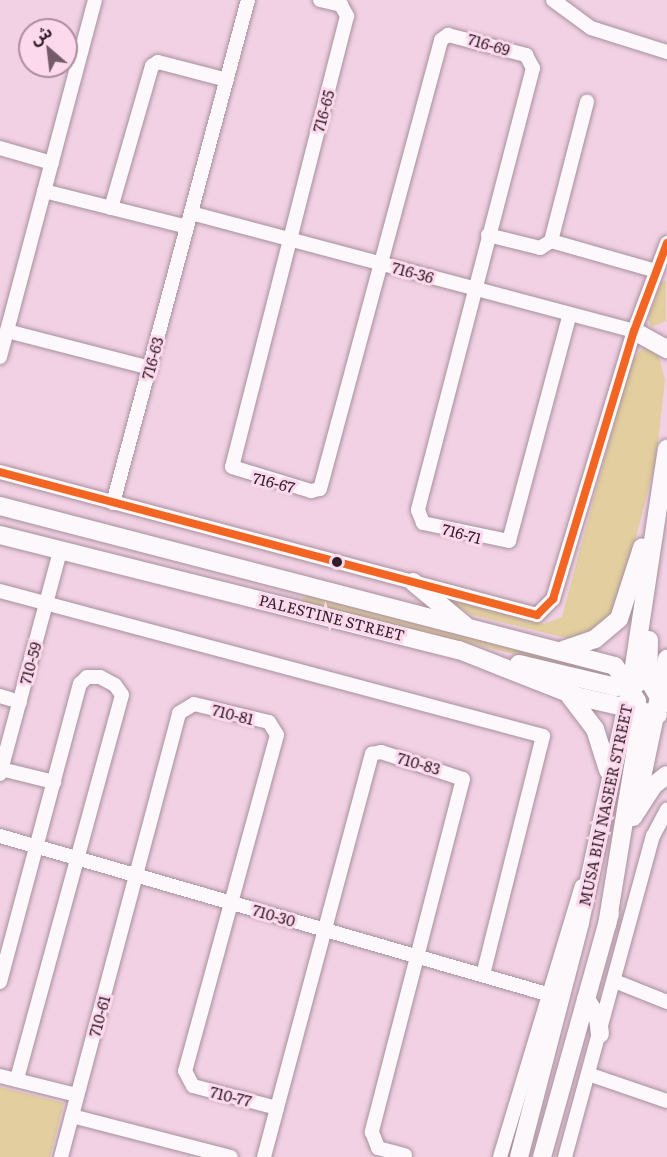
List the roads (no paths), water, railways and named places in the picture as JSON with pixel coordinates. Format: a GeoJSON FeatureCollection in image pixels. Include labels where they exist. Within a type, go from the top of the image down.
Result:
{"type":"FeatureCollection","features":[{"type":"Feature","properties":{"kind":"main road"},"geometry":{"type":"LineString","coordinates":[[634,331],[663,340]]}},
{"type":"Feature","properties":{"kind":"main road","name":"MUSA BIN NASEER STREET"},"geometry":{"type":"LineString","coordinates":[[519,1157],[590,871],[609,773],[631,711],[631,686],[667,449]]}},
{"type":"Feature","properties":{"kind":"main road"},"geometry":{"type":"LineString","coordinates":[[559,651],[595,639],[623,613],[663,471]]}},
{"type":"Feature","properties":{"kind":"main road"},"geometry":{"type":"LineString","coordinates":[[663,471],[648,679],[663,710]]}},
{"type":"Feature","properties":{"kind":"main road","name":"PALESTINE STREET"},"geometry":{"type":"LineString","coordinates":[[0,506],[301,587],[559,651],[605,660],[623,673],[631,686]]}},
{"type":"Feature","properties":{"kind":"main road","name":"PALESTINE STREET"},"geometry":{"type":"LineString","coordinates":[[0,535],[60,552],[459,650],[565,692],[631,711],[663,710]]}},
{"type":"Feature","properties":{"kind":"main road"},"geometry":{"type":"LineString","coordinates":[[413,582],[469,629]]}},
{"type":"Feature","properties":{"kind":"main road"},"geometry":{"type":"LineString","coordinates":[[295,608],[301,587]]}},
{"type":"Feature","properties":{"kind":"main road"},"geometry":{"type":"LineString","coordinates":[[459,650],[616,687],[631,686],[648,679],[667,651]]}},
{"type":"Feature","properties":{"kind":"main road","name":"MUSA BIN NASEER STREET"},"geometry":{"type":"LineString","coordinates":[[542,1157],[607,925],[633,817],[663,710],[667,659]]}},
{"type":"Feature","properties":{"kind":"main road"},"geometry":{"type":"LineString","coordinates":[[565,692],[595,729],[609,773]]}},
{"type":"Feature","properties":{"kind":"main road"},"geometry":{"type":"LineString","coordinates":[[607,925],[631,711]]}},
{"type":"Feature","properties":{"kind":"main road"},"geometry":{"type":"LineString","coordinates":[[633,817],[654,785],[667,775]]}},
{"type":"Feature","properties":{"kind":"main road"},"geometry":{"type":"LineString","coordinates":[[586,999],[598,1018],[600,1034]]}},
{"type":"Feature","properties":{"kind":"street"},"geometry":{"type":"LineString","coordinates":[[0,357],[95,0]]}},
{"type":"Feature","properties":{"kind":"street"},"geometry":{"type":"LineString","coordinates":[[191,213],[248,0]]}},
{"type":"Feature","properties":{"kind":"street","name":"716-65"},"geometry":{"type":"LineString","coordinates":[[289,239],[347,16],[341,5],[320,0]]}},
{"type":"Feature","properties":{"kind":"street"},"geometry":{"type":"LineString","coordinates":[[553,0],[591,28],[667,52]]}},
{"type":"Feature","properties":{"kind":"street","name":"716-69"},"geometry":{"type":"LineString","coordinates":[[382,264],[441,40],[454,34],[532,60],[473,288]]}},
{"type":"Feature","properties":{"kind":"street"},"geometry":{"type":"LineString","coordinates":[[111,208],[152,66],[158,62],[227,80]]}},
{"type":"Feature","properties":{"kind":"street"},"geometry":{"type":"LineString","coordinates":[[488,235],[540,248],[551,241],[587,102]]}},
{"type":"Feature","properties":{"kind":"street"},"geometry":{"type":"LineString","coordinates":[[0,148],[52,163]]}},
{"type":"Feature","properties":{"kind":"street"},"geometry":{"type":"LineString","coordinates":[[44,190],[187,227]]}},
{"type":"Feature","properties":{"kind":"street","name":"716-36"},"geometry":{"type":"LineString","coordinates":[[191,213],[634,331]]}},
{"type":"Feature","properties":{"kind":"street","name":"716-63"},"geometry":{"type":"LineString","coordinates":[[114,503],[191,213]]}},
{"type":"Feature","properties":{"kind":"street","name":"716-67"},"geometry":{"type":"LineString","coordinates":[[289,239],[231,461],[237,472],[320,489],[382,264]]}},
{"type":"Feature","properties":{"kind":"street"},"geometry":{"type":"LineString","coordinates":[[551,241],[656,271]]}},
{"type":"Feature","properties":{"kind":"street"},"geometry":{"type":"LineString","coordinates":[[0,472],[526,614],[537,615],[551,605],[634,331],[667,243]]}},
{"type":"Feature","properties":{"kind":"street","name":"716-71"},"geometry":{"type":"LineString","coordinates":[[473,288],[418,510],[423,523],[509,541],[570,314]]}},
{"type":"Feature","properties":{"kind":"street"},"geometry":{"type":"LineString","coordinates":[[7,331],[150,368]]}},
{"type":"Feature","properties":{"kind":"street","name":"710-59"},"geometry":{"type":"LineString","coordinates":[[1,772],[60,552]]}},
{"type":"Feature","properties":{"kind":"street"},"geometry":{"type":"LineString","coordinates":[[0,591],[543,736],[483,975]]}},
{"type":"Feature","properties":{"kind":"street"},"geometry":{"type":"LineString","coordinates":[[0,982],[80,684],[92,676],[111,682],[122,695],[17,1080]]}},
{"type":"Feature","properties":{"kind":"street"},"geometry":{"type":"LineString","coordinates":[[0,696],[20,702]]}},
{"type":"Feature","properties":{"kind":"street","name":"710-81"},"geometry":{"type":"LineString","coordinates":[[136,875],[185,706],[269,722],[277,735],[231,903]]}},
{"type":"Feature","properties":{"kind":"street","name":"710-83"},"geometry":{"type":"LineString","coordinates":[[326,930],[372,754],[456,774],[464,787],[420,957]]}},
{"type":"Feature","properties":{"kind":"street"},"geometry":{"type":"LineString","coordinates":[[1,772],[54,782]]}},
{"type":"Feature","properties":{"kind":"street"},"geometry":{"type":"LineString","coordinates":[[566,1157],[616,982],[653,836],[667,810]]}},
{"type":"Feature","properties":{"kind":"street","name":"710-30"},"geometry":{"type":"LineString","coordinates":[[0,836],[547,994]]}},
{"type":"Feature","properties":{"kind":"street"},"geometry":{"type":"LineString","coordinates":[[500,1157],[572,912],[590,871]]}},
{"type":"Feature","properties":{"kind":"street","name":"710-61"},"geometry":{"type":"LineString","coordinates":[[61,1157],[136,875]]}},
{"type":"Feature","properties":{"kind":"street","name":"710-77"},"geometry":{"type":"LineString","coordinates":[[231,903],[185,1071],[187,1080],[193,1086],[277,1108]]}},
{"type":"Feature","properties":{"kind":"street"},"geometry":{"type":"LineString","coordinates":[[264,1157],[326,930]]}},
{"type":"Feature","properties":{"kind":"street"},"geometry":{"type":"LineString","coordinates":[[405,1155],[378,1148],[372,1132],[420,957]]}},
{"type":"Feature","properties":{"kind":"street"},"geometry":{"type":"LineString","coordinates":[[616,982],[667,1002]]}},
{"type":"Feature","properties":{"kind":"street"},"geometry":{"type":"LineString","coordinates":[[588,1074],[667,1101]]}},
{"type":"Feature","properties":{"kind":"street"},"geometry":{"type":"LineString","coordinates":[[0,1076],[77,1095]]}},
{"type":"Feature","properties":{"kind":"street"},"geometry":{"type":"LineString","coordinates":[[72,1116],[231,1157]]}}]}
